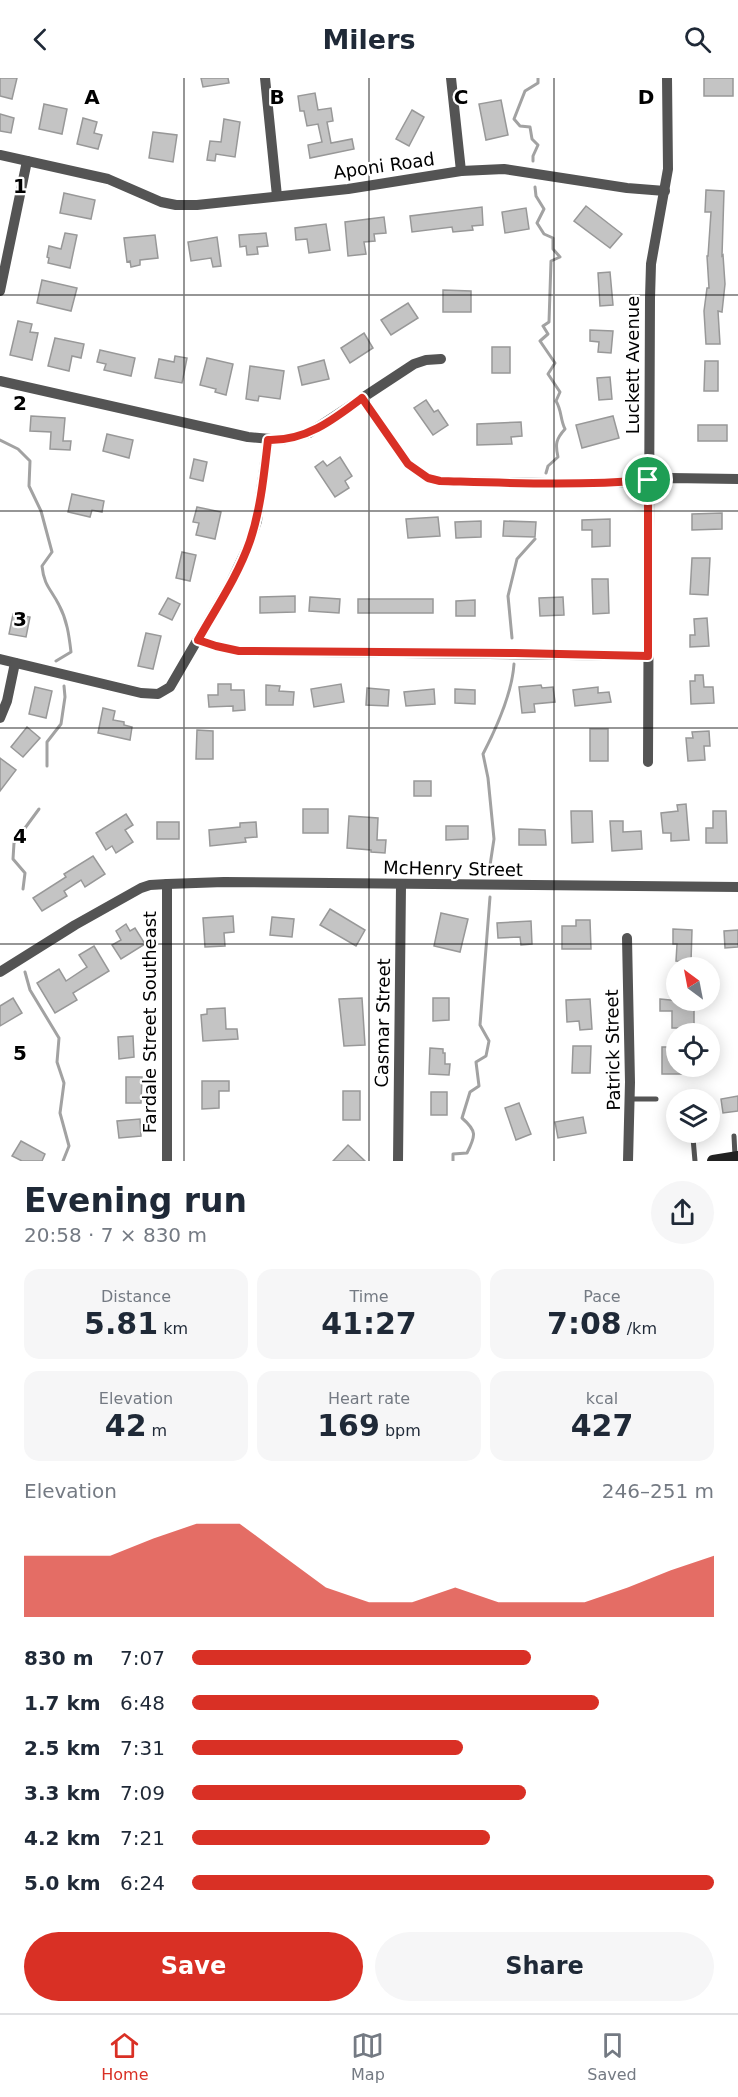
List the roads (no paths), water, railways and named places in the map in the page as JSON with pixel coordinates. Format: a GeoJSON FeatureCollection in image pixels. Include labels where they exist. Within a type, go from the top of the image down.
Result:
{"type":"FeatureCollection","features":[{"type":"Feature","properties":{"kind":"main road"},"geometry":{"type":"LineString","coordinates":[[713,1161],[736,1157]]}},
{"type":"Feature","properties":{"kind":"street"},"geometry":{"type":"LineString","coordinates":[[265,78],[277,196]]}},
{"type":"Feature","properties":{"kind":"street"},"geometry":{"type":"LineString","coordinates":[[451,78],[461,171]]}},
{"type":"Feature","properties":{"kind":"street","name":"Luckett Avenue"},"geometry":{"type":"LineString","coordinates":[[648,762],[651,264],[668,169],[667,78]]}},
{"type":"Feature","properties":{"kind":"street","name":"Aponi Road"},"geometry":{"type":"LineString","coordinates":[[0,155],[112,180],[153,199],[176,205],[197,205],[348,189],[461,171],[513,170],[627,188],[665,191]]}},
{"type":"Feature","properties":{"kind":"street"},"geometry":{"type":"LineString","coordinates":[[0,291],[27,161]]}},
{"type":"Feature","properties":{"kind":"street"},"geometry":{"type":"LineString","coordinates":[[0,381],[248,437],[268,440],[289,439],[309,433],[414,364],[441,358]]}},
{"type":"Feature","properties":{"kind":"street"},"geometry":{"type":"LineString","coordinates":[[362,398],[408,464],[428,478],[440,481],[619,483],[671,478],[738,479]]}},
{"type":"Feature","properties":{"kind":"street"},"geometry":{"type":"LineString","coordinates":[[0,659],[87,682],[141,693],[158,694],[173,682],[230,584],[249,544],[259,510],[268,440]]}},
{"type":"Feature","properties":{"kind":"street"},"geometry":{"type":"LineString","coordinates":[[198,640],[239,651],[503,652],[648,656]]}},
{"type":"Feature","properties":{"kind":"street"},"geometry":{"type":"LineString","coordinates":[[0,718],[7,701],[15,663]]}},
{"type":"Feature","properties":{"kind":"street","name":"McHenry Street"},"geometry":{"type":"LineString","coordinates":[[0,972],[104,908],[150,885],[224,882],[738,887]]}},
{"type":"Feature","properties":{"kind":"street","name":"Fardale Street Southeast"},"geometry":{"type":"LineString","coordinates":[[166,1161],[167,884]]}},
{"type":"Feature","properties":{"kind":"street","name":"Casmar Street"},"geometry":{"type":"LineString","coordinates":[[398,1161],[401,885]]}},
{"type":"Feature","properties":{"kind":"street","name":"Patrick Street"},"geometry":{"type":"LineString","coordinates":[[627,938],[630,1099],[628,1161]]}},
{"type":"Feature","properties":{"kind":"lane"},"geometry":{"type":"LineString","coordinates":[[630,1099],[656,1100]]}},
{"type":"Feature","properties":{"kind":"lane"},"geometry":{"type":"LineString","coordinates":[[734,1136],[736,1157]]}},
{"type":"Feature","properties":{"kind":"lane"},"geometry":{"type":"LineString","coordinates":[[693,1143],[695,1161]]}},
{"type":"Feature","properties":{"kind":"waterway"},"geometry":{"type":"LineString","coordinates":[[533,161],[538,145],[532,139],[530,127],[520,126],[514,119],[525,91],[538,83],[538,78]]}},
{"type":"Feature","properties":{"kind":"waterway"},"geometry":{"type":"LineString","coordinates":[[535,187],[536,196],[544,209],[537,223],[544,234],[553,238],[553,249],[560,257],[551,261],[549,322],[543,326],[548,334],[540,341],[555,363],[548,374],[560,392],[556,401],[565,429],[557,442],[558,457],[548,466],[546,473]]}},
{"type":"Feature","properties":{"kind":"waterway"},"geometry":{"type":"LineString","coordinates":[[0,440],[18,449],[30,461],[29,486],[41,511],[52,552],[42,566],[43,573],[64,616],[71,652],[56,661]]}},
{"type":"Feature","properties":{"kind":"waterway"},"geometry":{"type":"LineString","coordinates":[[512,638],[508,596],[517,559],[535,539]]}},
{"type":"Feature","properties":{"kind":"waterway"},"geometry":{"type":"LineString","coordinates":[[489,872],[494,839],[488,778],[483,754],[507,699],[514,664]]}},
{"type":"Feature","properties":{"kind":"waterway"},"geometry":{"type":"LineString","coordinates":[[47,766],[47,742],[61,724],[65,697],[64,686]]}},
{"type":"Feature","properties":{"kind":"waterway"},"geometry":{"type":"LineString","coordinates":[[23,889],[25,873],[13,859],[14,843],[39,809]]}},
{"type":"Feature","properties":{"kind":"waterway"},"geometry":{"type":"LineString","coordinates":[[453,1161],[453,1154],[467,1153],[472,1142],[473,1130],[462,1118],[470,1092],[479,1086],[476,1062],[486,1056],[489,1041],[480,1025],[490,897]]}},
{"type":"Feature","properties":{"kind":"waterway"},"geometry":{"type":"LineString","coordinates":[[25,972],[30,990],[59,1038],[57,1062],[64,1083],[60,1113],[69,1146],[63,1161]]}}]}
